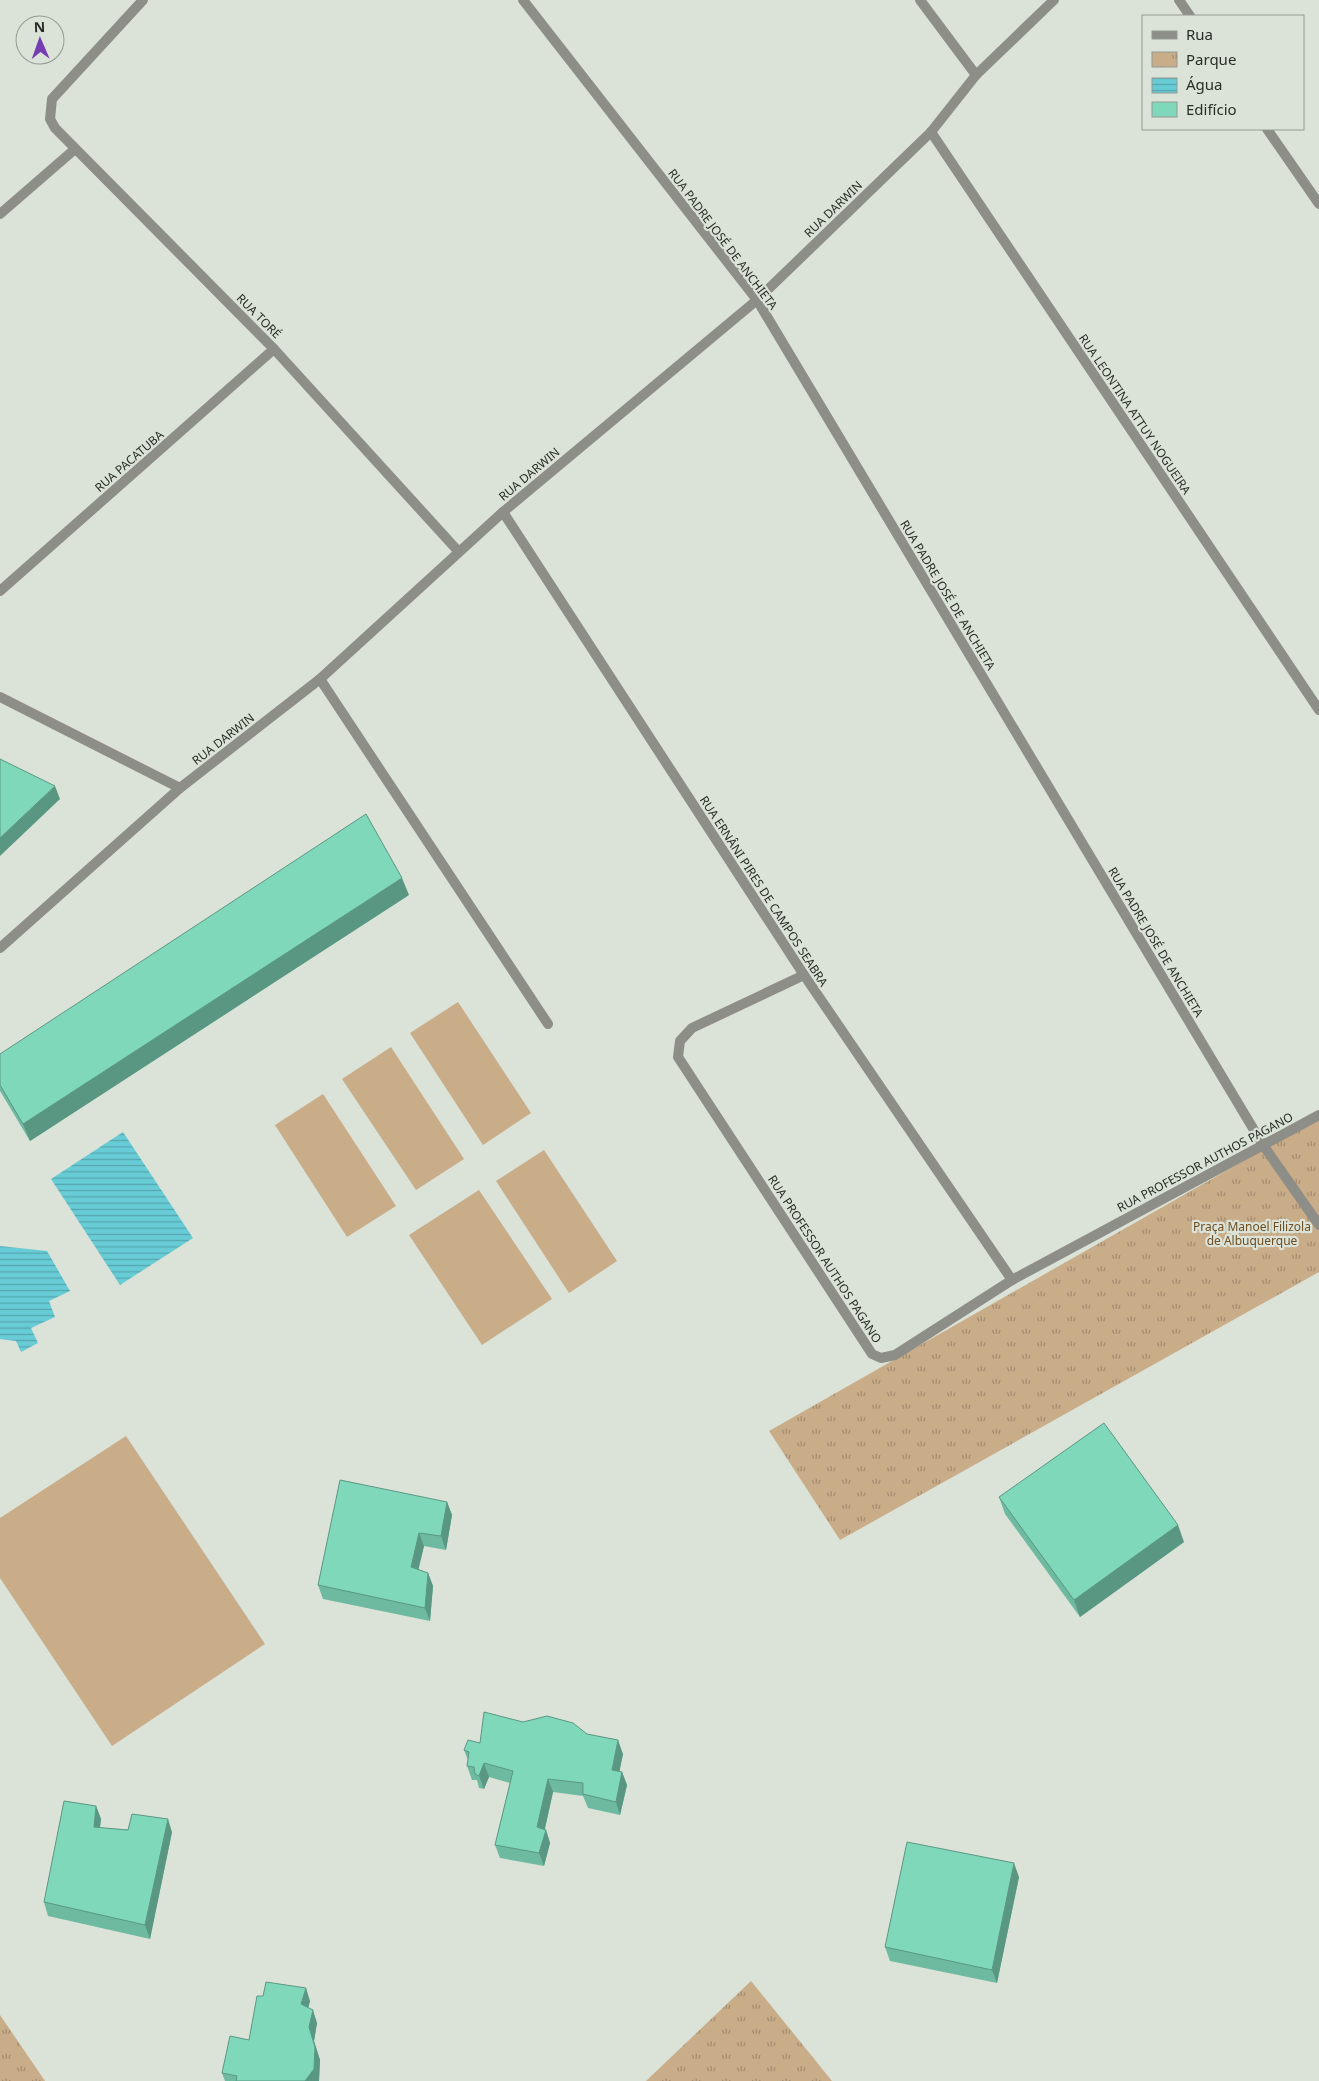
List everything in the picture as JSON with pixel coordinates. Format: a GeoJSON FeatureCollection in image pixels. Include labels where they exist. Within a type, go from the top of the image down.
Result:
{"type":"FeatureCollection","features":[{"type":"Feature","properties":{"kind":"street","name":"RUA PADRE JOSÉ DE ANCHIETA"},"geometry":{"type":"LineString","coordinates":[[524,0],[757,300],[1263,1145],[1319,1225]]}},
{"type":"Feature","properties":{"kind":"street"},"geometry":{"type":"LineString","coordinates":[[920,0],[976,75]]}},
{"type":"Feature","properties":{"kind":"street","name":"RUA DARWIN"},"geometry":{"type":"LineString","coordinates":[[0,948],[180,788],[320,679],[458,551],[757,300],[931,132],[976,75],[1054,0]]}},
{"type":"Feature","properties":{"kind":"street"},"geometry":{"type":"LineString","coordinates":[[1179,0],[1189,15]]}},
{"type":"Feature","properties":{"kind":"street","name":"RUA TORÉ"},"geometry":{"type":"LineString","coordinates":[[138,2],[52,99],[50,119],[55,128],[274,349],[458,551]]}},
{"type":"Feature","properties":{"kind":"street"},"geometry":{"type":"LineString","coordinates":[[1268,130],[1319,204]]}},
{"type":"Feature","properties":{"kind":"street","name":"RUA LEONTINA ATTUY NOGUEIRA"},"geometry":{"type":"LineString","coordinates":[[931,132],[1319,710]]}},
{"type":"Feature","properties":{"kind":"street"},"geometry":{"type":"LineString","coordinates":[[0,214],[76,149]]}},
{"type":"Feature","properties":{"kind":"street","name":"RUA PACATUBA"},"geometry":{"type":"LineString","coordinates":[[0,591],[274,349]]}},
{"type":"Feature","properties":{"kind":"street","name":"RUA ERNÂNI PIRES DE CAMPOS SEABRA"},"geometry":{"type":"LineString","coordinates":[[503,512],[804,975],[1012,1280]]}},
{"type":"Feature","properties":{"kind":"street"},"geometry":{"type":"LineString","coordinates":[[320,679],[548,1024]]}},
{"type":"Feature","properties":{"kind":"street"},"geometry":{"type":"LineString","coordinates":[[0,697],[180,788]]}},
{"type":"Feature","properties":{"kind":"street","name":"RUA PROFESSOR AUTHOS PAGANO"},"geometry":{"type":"LineString","coordinates":[[804,975],[692,1028],[680,1041],[678,1057],[872,1354],[881,1358],[895,1355],[1012,1280],[1319,1115]]}},
{"type":"Feature","properties":{"kind":"green space"},"geometry":{"type":"Polygon","coordinates":[[[458,1002],[531,1113],[483,1145],[410,1033],[458,1002]]]}},
{"type":"Feature","properties":{"kind":"green space"},"geometry":{"type":"Polygon","coordinates":[[[391,1047],[464,1159],[416,1190],[342,1079],[391,1047]]]}},
{"type":"Feature","properties":{"kind":"green space"},"geometry":{"type":"Polygon","coordinates":[[[323,1094],[396,1206],[347,1237],[275,1125],[323,1094]]]}},
{"type":"Feature","properties":{"kind":"green space","name":"Praça Manoel Filizola de Albuquerque"},"geometry":{"type":"Polygon","coordinates":[[[1319,1118],[1319,1272],[840,1540],[769,1431],[1319,1118]]]}},
{"type":"Feature","properties":{"kind":"green space"},"geometry":{"type":"Polygon","coordinates":[[[544,1150],[617,1261],[569,1293],[496,1181],[544,1150]]]}},
{"type":"Feature","properties":{"kind":"green space"},"geometry":{"type":"Polygon","coordinates":[[[479,1190],[552,1299],[482,1345],[409,1235],[479,1190]]]}},
{"type":"Feature","properties":{"kind":"green space"},"geometry":{"type":"Polygon","coordinates":[[[126,1436],[265,1644],[112,1746],[0,1578],[0,1518],[126,1436]]]}},
{"type":"Feature","properties":{"kind":"green space"},"geometry":{"type":"Polygon","coordinates":[[[751,1981],[832,2081],[646,2081],[751,1981]]]}},
{"type":"Feature","properties":{"kind":"green space"},"geometry":{"type":"Polygon","coordinates":[[[0,2015],[45,2081],[0,2081],[0,2015]]]}},
{"type":"Feature","properties":{"kind":"water"},"geometry":{"type":"Polygon","coordinates":[[[123,1132],[193,1238],[120,1285],[51,1179],[123,1132]]]}},
{"type":"Feature","properties":{"kind":"water"},"geometry":{"type":"Polygon","coordinates":[[[0,1246],[47,1251],[70,1291],[49,1301],[55,1317],[31,1328],[38,1343],[21,1352],[16,1341],[0,1339],[0,1246]]]}},
{"type":"Feature","properties":{"kind":"building"},"geometry":{"type":"Polygon","coordinates":[[[0,759],[55,786],[0,838],[0,759]]]}},
{"type":"Feature","properties":{"kind":"building"},"geometry":{"type":"Polygon","coordinates":[[[366,814],[402,878],[23,1124],[0,1085],[0,1054],[366,814]]]}},
{"type":"Feature","properties":{"kind":"building"},"geometry":{"type":"Polygon","coordinates":[[[1104,1423],[1178,1525],[1074,1600],[999,1497],[1104,1423]]]}},
{"type":"Feature","properties":{"kind":"building"},"geometry":{"type":"Polygon","coordinates":[[[340,1480],[447,1502],[441,1536],[419,1533],[411,1567],[428,1573],[425,1608],[318,1585],[340,1480]]]}},
{"type":"Feature","properties":{"kind":"building"},"geometry":{"type":"Polygon","coordinates":[[[484,1712],[523,1722],[547,1716],[573,1723],[587,1734],[618,1740],[612,1770],[622,1772],[616,1802],[583,1794],[583,1783],[548,1779],[537,1827],[546,1830],[539,1853],[495,1845],[513,1771],[484,1763],[479,1776],[475,1774],[474,1767],[467,1766],[469,1752],[464,1750],[468,1740],[480,1743],[484,1712]]]}},
{"type":"Feature","properties":{"kind":"building"},"geometry":{"type":"Polygon","coordinates":[[[64,1801],[96,1806],[94,1827],[128,1830],[132,1814],[168,1819],[145,1925],[44,1902],[64,1801]]]}},
{"type":"Feature","properties":{"kind":"building"},"geometry":{"type":"Polygon","coordinates":[[[907,1842],[1014,1863],[992,1970],[885,1947],[907,1842]]]}},
{"type":"Feature","properties":{"kind":"building"},"geometry":{"type":"Polygon","coordinates":[[[266,1982],[306,1988],[301,2004],[313,2010],[309,2027],[315,2047],[314,2069],[305,2081],[236,2081],[237,2076],[222,2073],[230,2036],[249,2040],[257,1996],[263,1996],[266,1982]]]}}]}
